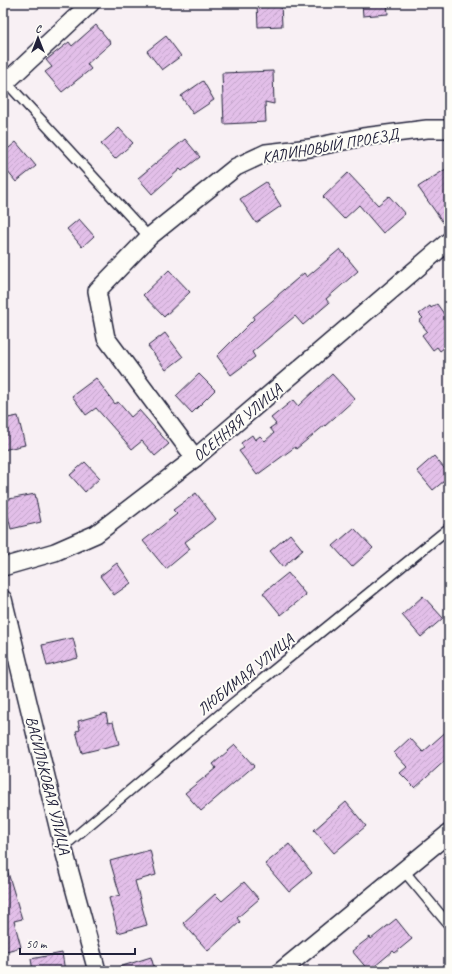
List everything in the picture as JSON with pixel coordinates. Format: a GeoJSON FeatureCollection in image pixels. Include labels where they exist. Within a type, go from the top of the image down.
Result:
{"type":"FeatureCollection","features":[{"type":"Feature","properties":{"kind":"street"},"geometry":{"type":"LineString","coordinates":[[5,84],[91,3]]}},
{"type":"Feature","properties":{"kind":"street","name":"КАЛИНОВЫЙ ПРОЕЗД"},"geometry":{"type":"LineString","coordinates":[[195,458],[106,338],[97,291],[149,237],[236,167],[266,153],[310,148],[363,137],[449,129]]}},
{"type":"Feature","properties":{"kind":"street","name":"ОСЕННЯЯ УЛИЦА"},"geometry":{"type":"LineString","coordinates":[[3,567],[55,552],[96,534],[195,458],[449,241]]}},
{"type":"Feature","properties":{"kind":"street","name":"ВАСИЛЬКОВАЯ УЛИЦА"},"geometry":{"type":"LineString","coordinates":[[3,599],[63,847],[96,971]]}},
{"type":"Feature","properties":{"kind":"street"},"geometry":{"type":"LineString","coordinates":[[281,971],[449,833]]}},
{"type":"Feature","properties":{"kind":"lane"},"geometry":{"type":"LineString","coordinates":[[5,84],[149,237]]}},
{"type":"Feature","properties":{"kind":"lane","name":"ЛЮБИМАЯ УЛИЦА"},"geometry":{"type":"LineString","coordinates":[[63,847],[232,704],[449,528]]}},
{"type":"Feature","properties":{"kind":"lane"},"geometry":{"type":"LineString","coordinates":[[404,871],[449,925]]}},
{"type":"Feature","properties":{"kind":"building"},"geometry":{"type":"Polygon","coordinates":[[[257,3],[281,3],[282,26],[258,27],[257,3]]]}},
{"type":"Feature","properties":{"kind":"building"},"geometry":{"type":"Polygon","coordinates":[[[362,3],[387,3],[388,14],[363,16],[362,3]]]}},
{"type":"Feature","properties":{"kind":"building"},"geometry":{"type":"Polygon","coordinates":[[[96,25],[111,43],[87,64],[91,69],[62,92],[45,72],[52,67],[46,60],[69,42],[72,46],[96,25]]]}},
{"type":"Feature","properties":{"kind":"building"},"geometry":{"type":"Polygon","coordinates":[[[166,36],[181,56],[162,70],[147,51],[166,36]]]}},
{"type":"Feature","properties":{"kind":"building"},"geometry":{"type":"Polygon","coordinates":[[[273,71],[274,104],[265,102],[266,122],[224,124],[222,73],[273,71]]]}},
{"type":"Feature","properties":{"kind":"building"},"geometry":{"type":"Polygon","coordinates":[[[203,81],[214,100],[193,114],[181,96],[203,81]]]}},
{"type":"Feature","properties":{"kind":"building"},"geometry":{"type":"Polygon","coordinates":[[[119,128],[133,143],[115,159],[101,144],[119,128]]]}},
{"type":"Feature","properties":{"kind":"building"},"geometry":{"type":"Polygon","coordinates":[[[185,139],[200,157],[182,171],[180,169],[152,194],[138,178],[185,139]]]}},
{"type":"Feature","properties":{"kind":"building"},"geometry":{"type":"Polygon","coordinates":[[[16,142],[36,166],[16,182],[3,166],[3,153],[16,142]]]}},
{"type":"Feature","properties":{"kind":"building"},"geometry":{"type":"Polygon","coordinates":[[[449,167],[449,231],[418,187],[449,167]]]}},
{"type":"Feature","properties":{"kind":"building"},"geometry":{"type":"Polygon","coordinates":[[[348,173],[378,205],[389,196],[405,214],[383,233],[359,205],[344,219],[323,197],[348,173]]]}},
{"type":"Feature","properties":{"kind":"building"},"geometry":{"type":"Polygon","coordinates":[[[266,182],[281,206],[256,223],[240,199],[266,182]]]}},
{"type":"Feature","properties":{"kind":"building"},"geometry":{"type":"Polygon","coordinates":[[[79,219],[94,236],[82,247],[67,229],[79,219]]]}},
{"type":"Feature","properties":{"kind":"building"},"geometry":{"type":"Polygon","coordinates":[[[340,249],[358,271],[326,299],[329,303],[303,325],[295,316],[252,352],[255,357],[231,375],[217,356],[254,319],[253,317],[278,295],[304,273],[307,277],[340,249]]]}},
{"type":"Feature","properties":{"kind":"building"},"geometry":{"type":"Polygon","coordinates":[[[169,270],[190,292],[164,317],[143,295],[169,270]]]}},
{"type":"Feature","properties":{"kind":"building"},"geometry":{"type":"Polygon","coordinates":[[[437,304],[449,321],[449,344],[440,351],[437,347],[433,350],[422,335],[427,331],[419,321],[423,318],[419,314],[430,306],[431,308],[437,304]]]}},
{"type":"Feature","properties":{"kind":"building"},"geometry":{"type":"Polygon","coordinates":[[[165,333],[183,357],[166,370],[148,346],[165,333]]]}},
{"type":"Feature","properties":{"kind":"building"},"geometry":{"type":"Polygon","coordinates":[[[199,374],[215,390],[192,413],[176,396],[199,374]]]}},
{"type":"Feature","properties":{"kind":"building"},"geometry":{"type":"Polygon","coordinates":[[[332,374],[355,399],[325,426],[296,449],[295,447],[257,475],[239,451],[244,448],[241,443],[252,435],[255,440],[260,436],[265,441],[274,433],[270,428],[276,424],[271,418],[293,400],[298,406],[332,374]]]}},
{"type":"Feature","properties":{"kind":"building"},"geometry":{"type":"Polygon","coordinates":[[[96,378],[115,404],[118,402],[131,417],[139,410],[169,444],[155,456],[142,441],[132,449],[96,408],[86,415],[72,396],[96,378]]]}},
{"type":"Feature","properties":{"kind":"building"},"geometry":{"type":"Polygon","coordinates":[[[18,416],[25,445],[3,450],[3,419],[18,416]]]}},
{"type":"Feature","properties":{"kind":"building"},"geometry":{"type":"Polygon","coordinates":[[[434,456],[449,474],[449,477],[433,490],[417,471],[434,456]]]}},
{"type":"Feature","properties":{"kind":"building"},"geometry":{"type":"Polygon","coordinates":[[[85,462],[100,478],[85,492],[70,475],[85,462]]]}},
{"type":"Feature","properties":{"kind":"building"},"geometry":{"type":"Polygon","coordinates":[[[196,493],[216,519],[185,542],[190,549],[166,569],[143,541],[177,514],[173,510],[196,493]]]}},
{"type":"Feature","properties":{"kind":"building"},"geometry":{"type":"Polygon","coordinates":[[[35,494],[41,522],[11,529],[4,500],[35,494]]]}},
{"type":"Feature","properties":{"kind":"building"},"geometry":{"type":"Polygon","coordinates":[[[354,528],[373,548],[352,567],[333,546],[354,528]]]}},
{"type":"Feature","properties":{"kind":"building"},"geometry":{"type":"Polygon","coordinates":[[[290,534],[303,550],[283,567],[270,551],[290,534]]]}},
{"type":"Feature","properties":{"kind":"building"},"geometry":{"type":"Polygon","coordinates":[[[117,563],[131,583],[114,595],[100,576],[117,563]]]}},
{"type":"Feature","properties":{"kind":"building"},"geometry":{"type":"Polygon","coordinates":[[[288,573],[306,595],[281,615],[263,593],[288,573]]]}},
{"type":"Feature","properties":{"kind":"building"},"geometry":{"type":"Polygon","coordinates":[[[423,596],[443,618],[421,637],[402,615],[423,596]]]}},
{"type":"Feature","properties":{"kind":"building"},"geometry":{"type":"Polygon","coordinates":[[[73,638],[78,658],[47,666],[42,645],[73,638]]]}},
{"type":"Feature","properties":{"kind":"building"},"geometry":{"type":"Polygon","coordinates":[[[106,713],[108,723],[113,722],[119,744],[82,753],[76,731],[80,730],[78,721],[106,713]]]}},
{"type":"Feature","properties":{"kind":"building"},"geometry":{"type":"Polygon","coordinates":[[[449,729],[449,757],[415,788],[400,773],[407,767],[394,753],[410,738],[423,752],[449,729]]]}},
{"type":"Feature","properties":{"kind":"building"},"geometry":{"type":"Polygon","coordinates":[[[235,745],[254,766],[201,811],[185,793],[216,768],[213,764],[235,745]]]}},
{"type":"Feature","properties":{"kind":"building"},"geometry":{"type":"Polygon","coordinates":[[[346,802],[366,826],[334,853],[314,830],[346,802]]]}},
{"type":"Feature","properties":{"kind":"building"},"geometry":{"type":"Polygon","coordinates":[[[289,844],[312,873],[289,892],[265,864],[289,844]]]}},
{"type":"Feature","properties":{"kind":"building"},"geometry":{"type":"Polygon","coordinates":[[[150,850],[156,875],[135,881],[147,925],[118,933],[109,898],[120,895],[110,861],[150,850]]]}},
{"type":"Feature","properties":{"kind":"building"},"geometry":{"type":"Polygon","coordinates":[[[3,866],[6,866],[22,919],[14,921],[21,947],[3,952],[3,866]]]}},
{"type":"Feature","properties":{"kind":"building"},"geometry":{"type":"Polygon","coordinates":[[[244,882],[259,899],[237,918],[240,922],[208,951],[183,923],[215,894],[222,901],[244,882]]]}},
{"type":"Feature","properties":{"kind":"building"},"geometry":{"type":"Polygon","coordinates":[[[396,919],[412,939],[395,953],[393,951],[369,971],[352,951],[370,937],[371,939],[396,919]]]}},
{"type":"Feature","properties":{"kind":"building"},"geometry":{"type":"Polygon","coordinates":[[[62,953],[65,971],[33,971],[31,959],[62,953]]]}},
{"type":"Feature","properties":{"kind":"building"},"geometry":{"type":"Polygon","coordinates":[[[151,957],[155,971],[116,971],[116,968],[151,957]]]}}]}
